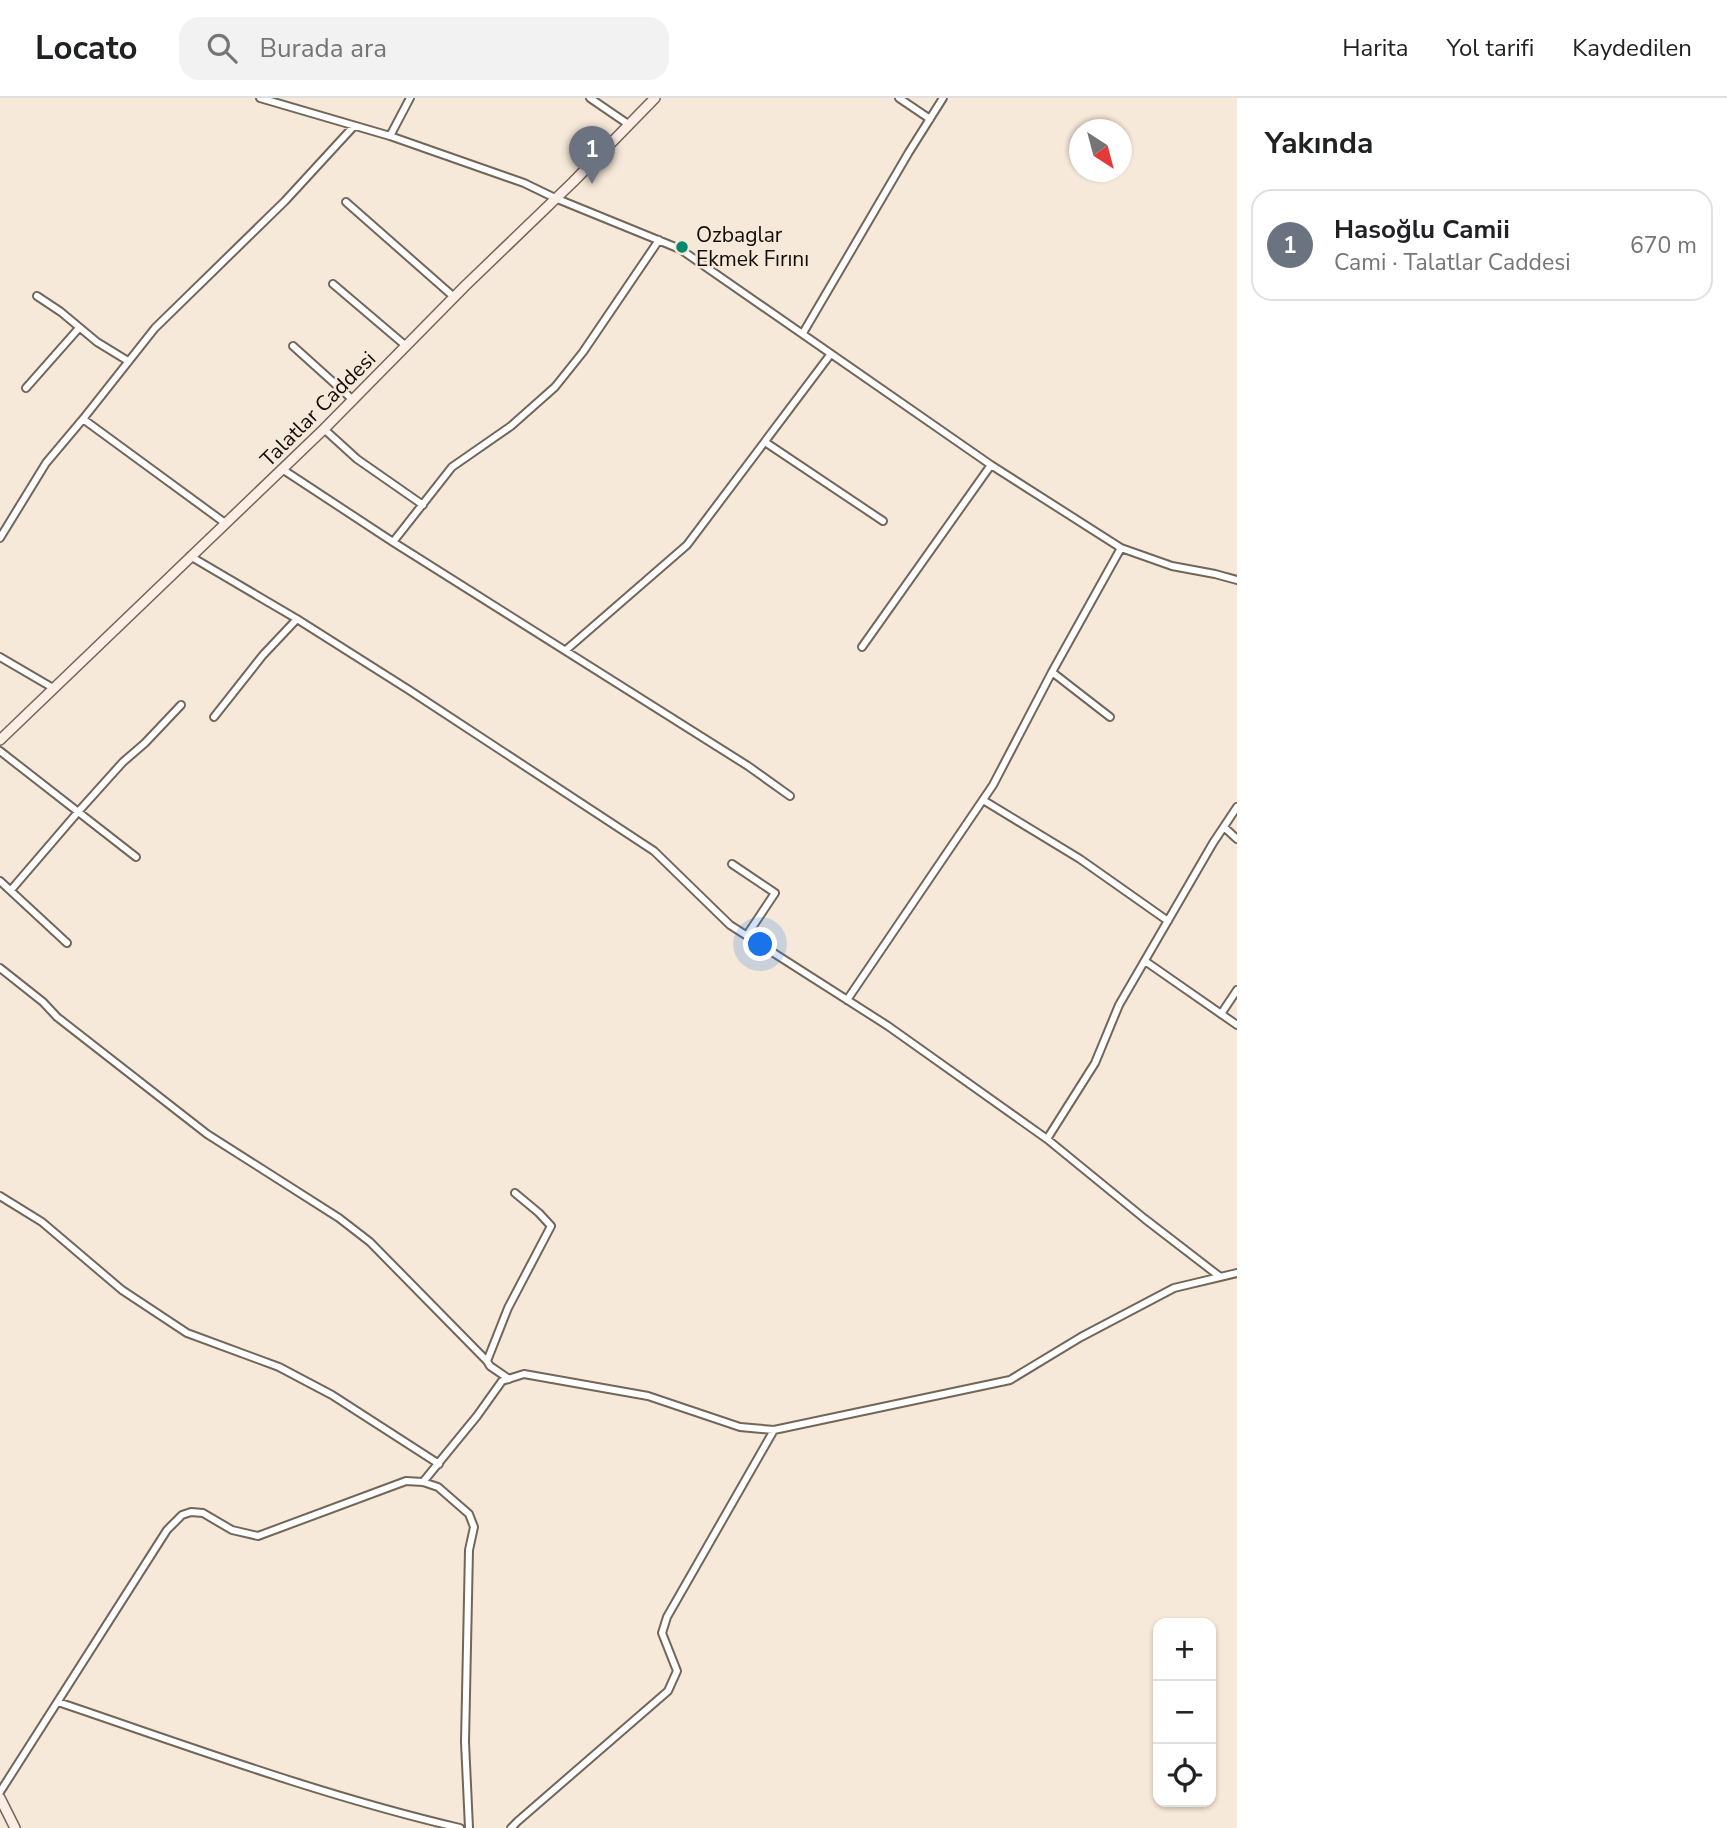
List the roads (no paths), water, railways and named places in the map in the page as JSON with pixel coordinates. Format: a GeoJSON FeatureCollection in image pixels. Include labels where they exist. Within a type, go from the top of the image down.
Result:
{"type":"FeatureCollection","features":[{"type":"Feature","properties":{"kind":"street"},"geometry":{"type":"LineString","coordinates":[[260,98],[390,136],[524,183],[680,249],[991,465],[1121,548],[1172,566],[1237,580]]}},
{"type":"Feature","properties":{"kind":"street"},"geometry":{"type":"LineString","coordinates":[[390,136],[410,98]]}},
{"type":"Feature","properties":{"kind":"street"},"geometry":{"type":"LineString","coordinates":[[590,98],[628,124]]}},
{"type":"Feature","properties":{"kind":"street","name":"Talatlar Caddesi"},"geometry":{"type":"LineString","coordinates":[[0,740],[324,429],[656,98]]}},
{"type":"Feature","properties":{"kind":"street"},"geometry":{"type":"LineString","coordinates":[[899,98],[930,119]]}},
{"type":"Feature","properties":{"kind":"street"},"geometry":{"type":"LineString","coordinates":[[803,333],[943,98]]}},
{"type":"Feature","properties":{"kind":"street"},"geometry":{"type":"LineString","coordinates":[[0,538],[46,463],[155,328],[285,201],[354,126]]}},
{"type":"Feature","properties":{"kind":"street"},"geometry":{"type":"LineString","coordinates":[[346,202],[454,297]]}},
{"type":"Feature","properties":{"kind":"street"},"geometry":{"type":"LineString","coordinates":[[393,542],[452,467],[511,426],[555,387],[583,352],[659,240]]}},
{"type":"Feature","properties":{"kind":"street"},"geometry":{"type":"LineString","coordinates":[[333,284],[406,346]]}},
{"type":"Feature","properties":{"kind":"street"},"geometry":{"type":"LineString","coordinates":[[37,296],[128,361]]}},
{"type":"Feature","properties":{"kind":"street"},"geometry":{"type":"LineString","coordinates":[[26,388],[79,328]]}},
{"type":"Feature","properties":{"kind":"street"},"geometry":{"type":"LineString","coordinates":[[293,346],[353,400]]}},
{"type":"Feature","properties":{"kind":"street"},"geometry":{"type":"LineString","coordinates":[[566,650],[687,545],[830,355]]}},
{"type":"Feature","properties":{"kind":"street"},"geometry":{"type":"LineString","coordinates":[[83,419],[225,523]]}},
{"type":"Feature","properties":{"kind":"street"},"geometry":{"type":"LineString","coordinates":[[324,429],[357,459],[423,505]]}},
{"type":"Feature","properties":{"kind":"street"},"geometry":{"type":"LineString","coordinates":[[765,442],[883,521]]}},
{"type":"Feature","properties":{"kind":"street"},"geometry":{"type":"LineString","coordinates":[[862,647],[991,465]]}},
{"type":"Feature","properties":{"kind":"street"},"geometry":{"type":"LineString","coordinates":[[282,469],[748,766],[790,796]]}},
{"type":"Feature","properties":{"kind":"street"},"geometry":{"type":"LineString","coordinates":[[847,1000],[993,785],[1121,548]]}},
{"type":"Feature","properties":{"kind":"street"},"geometry":{"type":"LineString","coordinates":[[190,556],[297,619],[409,690],[654,851],[730,925],[888,1026],[1047,1139],[1219,1276]]}},
{"type":"Feature","properties":{"kind":"street"},"geometry":{"type":"LineString","coordinates":[[214,717],[263,655],[297,619]]}},
{"type":"Feature","properties":{"kind":"street"},"geometry":{"type":"LineString","coordinates":[[0,657],[53,688]]}},
{"type":"Feature","properties":{"kind":"street"},"geometry":{"type":"LineString","coordinates":[[1052,672],[1110,717]]}},
{"type":"Feature","properties":{"kind":"street"},"geometry":{"type":"LineString","coordinates":[[10,890],[123,762],[181,705]]}},
{"type":"Feature","properties":{"kind":"street"},"geometry":{"type":"LineString","coordinates":[[0,751],[136,857]]}},
{"type":"Feature","properties":{"kind":"street"},"geometry":{"type":"LineString","coordinates":[[983,800],[1080,859],[1168,920]]}},
{"type":"Feature","properties":{"kind":"street"},"geometry":{"type":"LineString","coordinates":[[1047,1139],[1095,1063],[1119,1005],[1237,807]]}},
{"type":"Feature","properties":{"kind":"street"},"geometry":{"type":"LineString","coordinates":[[1224,827],[1237,839]]}},
{"type":"Feature","properties":{"kind":"street"},"geometry":{"type":"LineString","coordinates":[[732,864],[775,893],[747,935]]}},
{"type":"Feature","properties":{"kind":"street"},"geometry":{"type":"LineString","coordinates":[[0,881],[67,943]]}},
{"type":"Feature","properties":{"kind":"street"},"geometry":{"type":"LineString","coordinates":[[1145,961],[1237,1025]]}},
{"type":"Feature","properties":{"kind":"street"},"geometry":{"type":"LineString","coordinates":[[0,968],[43,1002],[57,1017],[207,1134],[339,1218],[370,1242],[490,1366],[509,1379]]}},
{"type":"Feature","properties":{"kind":"street"},"geometry":{"type":"LineString","coordinates":[[1221,1014],[1237,990]]}},
{"type":"Feature","properties":{"kind":"street"},"geometry":{"type":"LineString","coordinates":[[487,1361],[508,1308],[551,1226],[515,1194]]}},
{"type":"Feature","properties":{"kind":"street"},"geometry":{"type":"LineString","coordinates":[[0,1196],[42,1222],[122,1290],[187,1333],[279,1367],[332,1395],[439,1464]]}},
{"type":"Feature","properties":{"kind":"street"},"geometry":{"type":"LineString","coordinates":[[423,1482],[502,1381],[524,1374],[648,1395],[740,1427],[774,1430],[1010,1380],[1081,1337],[1174,1288],[1219,1276],[1235,1275]]}},
{"type":"Feature","properties":{"kind":"street"},"geometry":{"type":"LineString","coordinates":[[511,1828],[668,1691],[677,1671],[662,1633],[667,1617],[774,1430]]}},
{"type":"Feature","properties":{"kind":"street"},"geometry":{"type":"LineString","coordinates":[[0,1792],[167,1530],[182,1515],[191,1512],[203,1513],[232,1530],[258,1536],[406,1481],[423,1482],[438,1487],[469,1514],[474,1527],[469,1550],[465,1742],[469,1828]]}},
{"type":"Feature","properties":{"kind":"street"},"geometry":{"type":"LineString","coordinates":[[58,1702],[243,1765],[402,1814],[460,1828]]}},
{"type":"Feature","properties":{"kind":"street"},"geometry":{"type":"LineString","coordinates":[[0,1798],[15,1828]]}},
{"type":"Feature","properties":{"kind":"place","name":"Hasoğlu Camii"},"geometry":{"type":"Point","coordinates":[592,184]}},
{"type":"Feature","properties":{"kind":"place","name":"Ozbaglar Ekmek Fırını"},"geometry":{"type":"Point","coordinates":[682,247]}}]}
